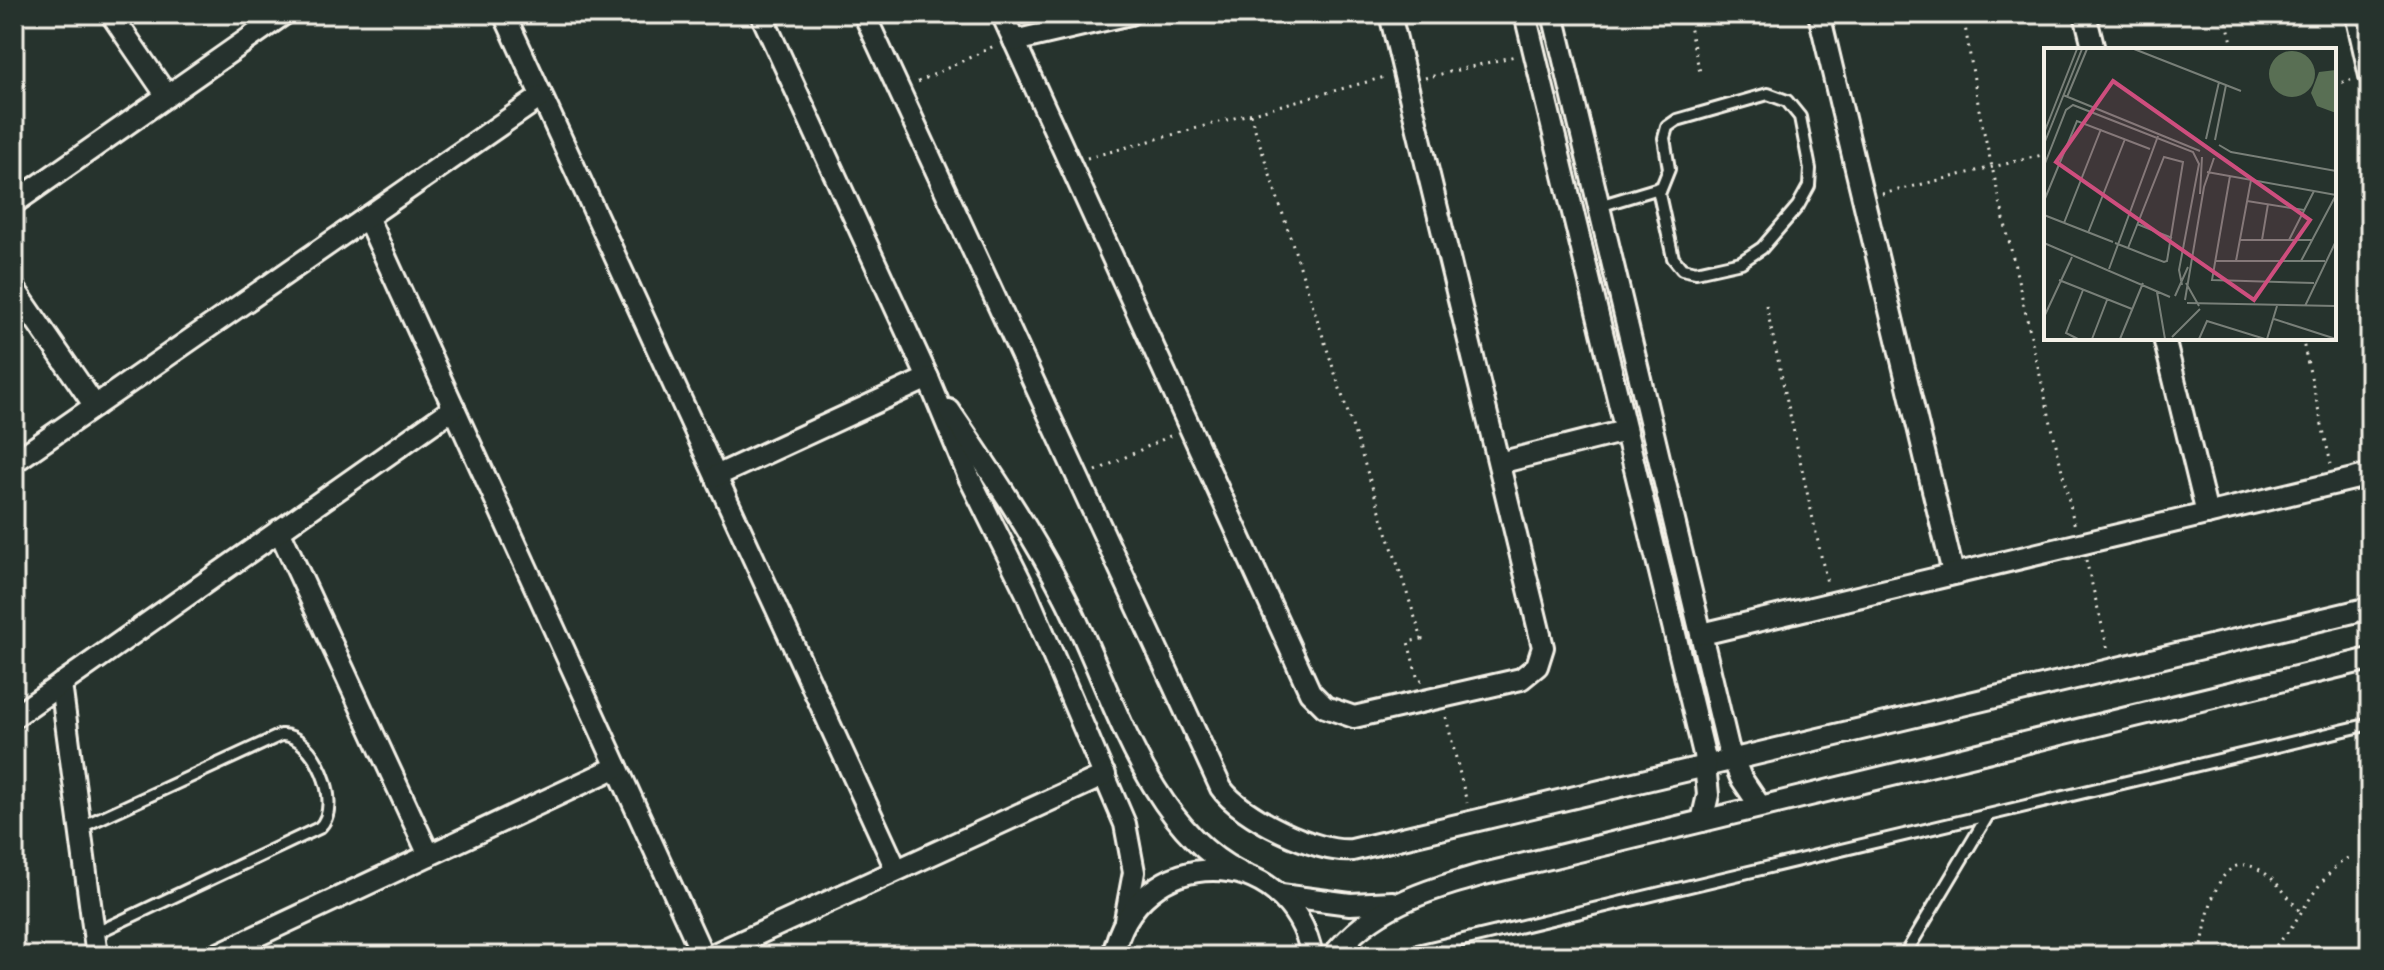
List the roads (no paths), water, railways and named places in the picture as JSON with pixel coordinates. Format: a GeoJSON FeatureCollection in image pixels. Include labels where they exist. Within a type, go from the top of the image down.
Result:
{"type":"FeatureCollection","features":[{"type":"Feature","properties":{"kind":"street"},"geometry":{"type":"LineString","coordinates":[[111,14],[167,96]]}},
{"type":"Feature","properties":{"kind":"street"},"geometry":{"type":"LineString","coordinates":[[14,203],[284,14]]}},
{"type":"Feature","properties":{"kind":"street"},"geometry":{"type":"LineString","coordinates":[[504,14],[896,869]]}},
{"type":"Feature","properties":{"kind":"street"},"geometry":{"type":"LineString","coordinates":[[761,14],[928,378],[959,456],[1026,592],[1105,775],[1133,856],[1133,889],[1113,956]]}},
{"type":"Feature","properties":{"kind":"street"},"geometry":{"type":"LineString","coordinates":[[864,14],[1221,788],[1235,805],[1323,848],[1342,851],[1472,822],[2370,608]]}},
{"type":"Feature","properties":{"kind":"street"},"geometry":{"type":"LineString","coordinates":[[1002,14],[1317,700],[1334,713],[1354,717],[1521,679],[1530,674],[1541,657],[1541,636],[1390,14]]}},
{"type":"Feature","properties":{"kind":"street"},"geometry":{"type":"LineString","coordinates":[[1013,39],[1130,14]]}},
{"type":"Feature","properties":{"kind":"street"},"geometry":{"type":"LineString","coordinates":[[1525,14],[1706,768],[1708,795],[1702,821]]}},
{"type":"Feature","properties":{"kind":"street"},"geometry":{"type":"LineString","coordinates":[[1553,14],[1733,761],[1760,806]]}},
{"type":"Feature","properties":{"kind":"street"},"geometry":{"type":"LineString","coordinates":[[1819,14],[1953,573]]}},
{"type":"Feature","properties":{"kind":"street"},"geometry":{"type":"LineString","coordinates":[[2085,14],[2094,48]]}},
{"type":"Feature","properties":{"kind":"street"},"geometry":{"type":"LineString","coordinates":[[2356,14],[2370,76]]}},
{"type":"Feature","properties":{"kind":"street"},"geometry":{"type":"LineString","coordinates":[[14,462],[542,96]]}},
{"type":"Feature","properties":{"kind":"street"},"geometry":{"type":"LineString","coordinates":[[367,217],[703,956]]}},
{"type":"Feature","properties":{"kind":"street"},"geometry":{"type":"LineString","coordinates":[[14,288],[95,406]]}},
{"type":"Feature","properties":{"kind":"street"},"geometry":{"type":"LineString","coordinates":[[2164,340],[2207,514]]}},
{"type":"Feature","properties":{"kind":"street"},"geometry":{"type":"LineString","coordinates":[[716,476],[928,378]]}},
{"type":"Feature","properties":{"kind":"street"},"geometry":{"type":"LineString","coordinates":[[928,378],[1048,565],[1163,801],[1195,842],[1239,872],[1281,895],[1297,914],[1312,956]]}},
{"type":"Feature","properties":{"kind":"street"},"geometry":{"type":"LineString","coordinates":[[14,717],[454,408]]}},
{"type":"Feature","properties":{"kind":"street"},"geometry":{"type":"LineString","coordinates":[[1499,463],[1625,431]]}},
{"type":"Feature","properties":{"kind":"street"},"geometry":{"type":"LineString","coordinates":[[1702,634],[2370,475]]}},
{"type":"Feature","properties":{"kind":"street"},"geometry":{"type":"LineString","coordinates":[[279,530],[429,855]]}},
{"type":"Feature","properties":{"kind":"street"},"geometry":{"type":"LineString","coordinates":[[1281,895],[1350,904],[1397,902],[1484,874],[2370,659]]}},
{"type":"Feature","properties":{"kind":"street"},"geometry":{"type":"LineString","coordinates":[[61,684],[97,956]]}},
{"type":"Feature","properties":{"kind":"street"},"geometry":{"type":"LineString","coordinates":[[214,956],[617,767]]}},
{"type":"Feature","properties":{"kind":"street"},"geometry":{"type":"LineString","coordinates":[[710,956],[1105,775]]}},
{"type":"Feature","properties":{"kind":"street"},"geometry":{"type":"LineString","coordinates":[[1125,920],[1151,891],[1186,872],[1213,869],[1239,872]]}},
{"type":"Feature","properties":{"kind":"street"},"geometry":{"type":"LineString","coordinates":[[1333,956],[1356,931],[1397,902]]}},
{"type":"Feature","properties":{"kind":"lane"},"geometry":{"type":"LineString","coordinates":[[1599,206],[1659,188],[1669,169],[1665,132],[1671,123],[1768,94],[1787,101],[1800,117],[1810,169],[1809,186],[1798,206],[1748,258],[1696,272],[1682,269],[1673,258],[1659,188]]}},
{"type":"Feature","properties":{"kind":"lane"},"geometry":{"type":"LineString","coordinates":[[1396,956],[2370,724]]}},
{"type":"Feature","properties":{"kind":"lane"},"geometry":{"type":"LineString","coordinates":[[79,828],[281,735],[294,736],[306,744],[331,802],[330,816],[319,828],[94,934]]}},
{"type":"Feature","properties":{"kind":"lane"},"geometry":{"type":"LineString","coordinates":[[1903,955],[1988,815]]}}]}
